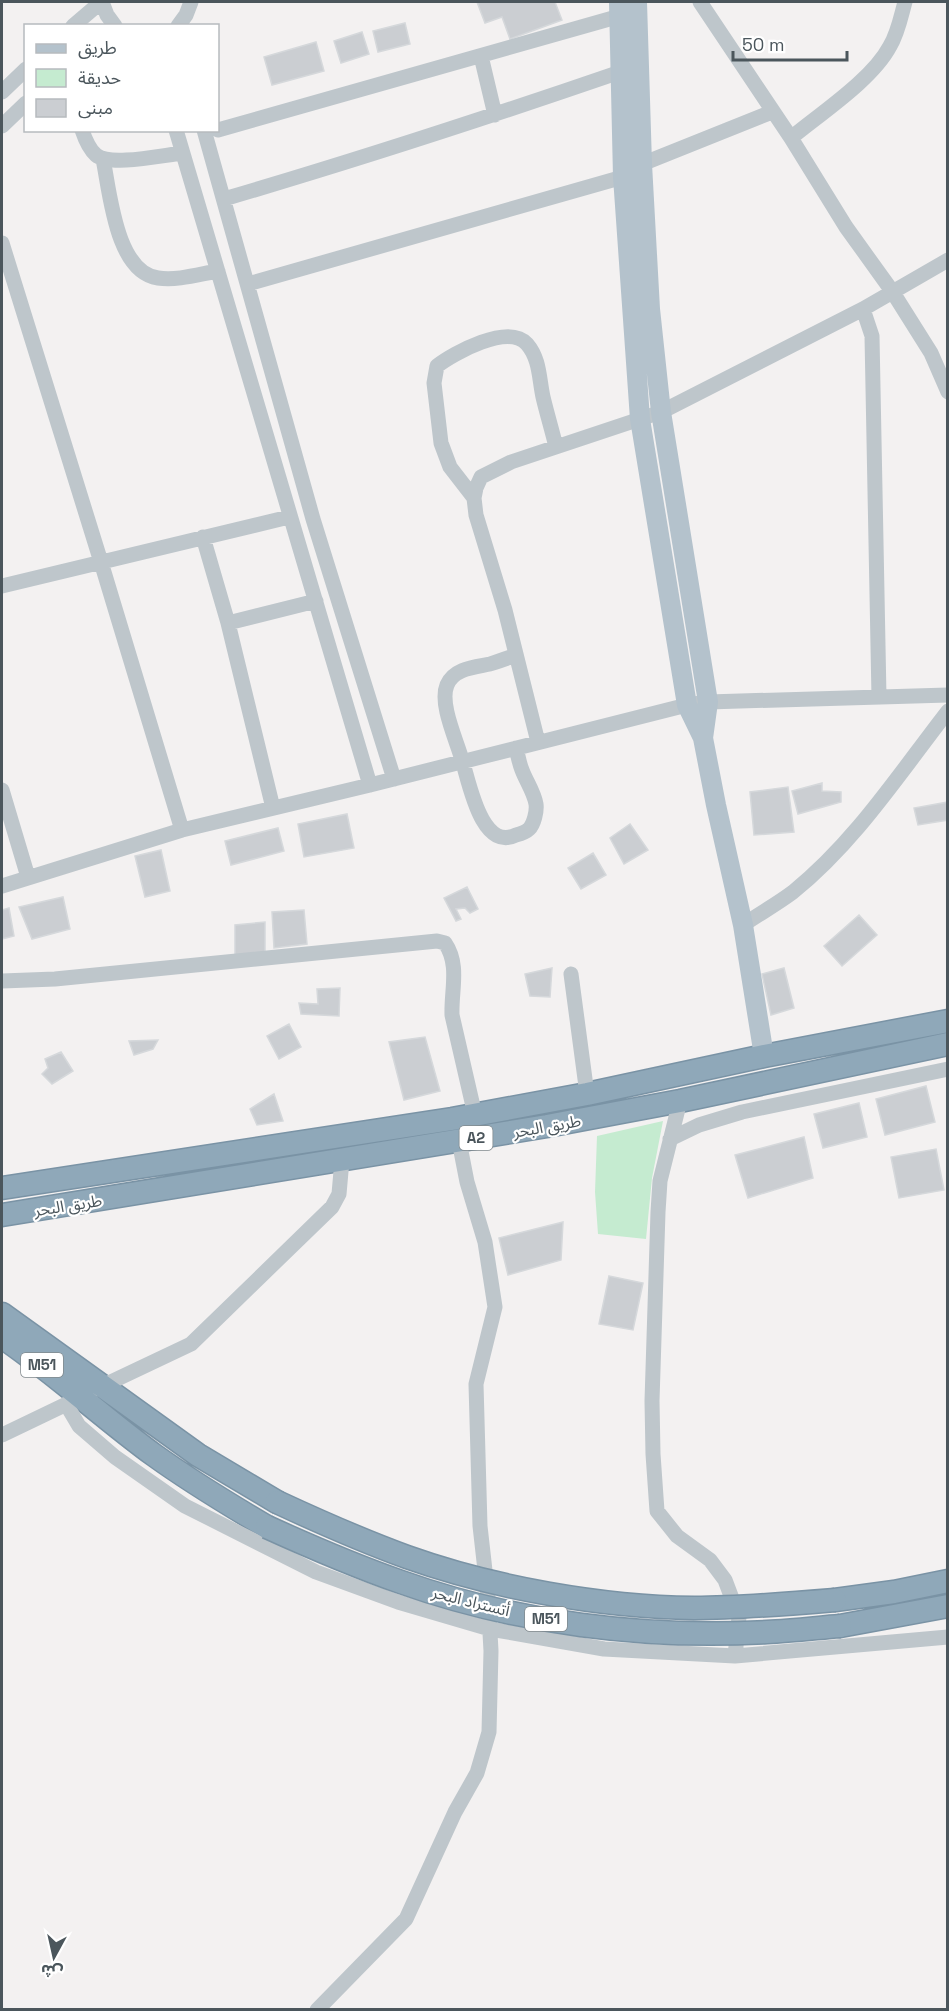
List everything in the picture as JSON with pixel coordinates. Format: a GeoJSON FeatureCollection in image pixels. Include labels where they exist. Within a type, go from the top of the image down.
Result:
{"type":"FeatureCollection","features":[{"type":"Feature","properties":{"kind":"highway","name":"طريق البحر"},"geometry":{"type":"LineString","coordinates":[[2,1188],[475,1115],[948,1021]]}},
{"type":"Feature","properties":{"kind":"highway","name":"طريق البحر"},"geometry":{"type":"LineString","coordinates":[[2,1215],[459,1141],[680,1101],[948,1044]]}},
{"type":"Feature","properties":{"kind":"highway","name":"أتستراد البحر"},"geometry":{"type":"LineString","coordinates":[[2,1314],[198,1455],[277,1502],[342,1532],[410,1558],[478,1578],[549,1594],[620,1603],[692,1608],[764,1606],[835,1600],[894,1592],[948,1581]]}},
{"type":"Feature","properties":{"kind":"highway","name":"M51"},"geometry":{"type":"LineString","coordinates":[[2,1336],[60,1379],[73,1400]]}},
{"type":"Feature","properties":{"kind":"highway","name":"أتستراد البحر"},"geometry":{"type":"LineString","coordinates":[[73,1400],[209,1493],[267,1527],[333,1558],[403,1583],[473,1604],[546,1619],[619,1629],[692,1633],[766,1632],[840,1626],[948,1606]]}},
{"type":"Feature","properties":{"kind":"main road"},"geometry":{"type":"LineString","coordinates":[[637,2],[642,164],[650,309],[661,412],[708,702],[704,738],[716,805],[743,925],[764,1056]]}},
{"type":"Feature","properties":{"kind":"main road"},"geometry":{"type":"LineString","coordinates":[[619,9],[623,177],[640,419],[687,705],[704,738]]}},
{"type":"Feature","properties":{"kind":"street"},"geometry":{"type":"LineString","coordinates":[[75,24],[101,2],[114,24]]}},
{"type":"Feature","properties":{"kind":"street"},"geometry":{"type":"LineString","coordinates":[[179,24],[191,2]]}},
{"type":"Feature","properties":{"kind":"street"},"geometry":{"type":"LineString","coordinates":[[700,2],[846,227],[892,291],[931,353],[948,392]]}},
{"type":"Feature","properties":{"kind":"street"},"geometry":{"type":"LineString","coordinates":[[790,138],[852,89],[881,59],[893,39],[904,2]]}},
{"type":"Feature","properties":{"kind":"street"},"geometry":{"type":"LineString","coordinates":[[219,129],[481,56],[619,9]]}},
{"type":"Feature","properties":{"kind":"street"},"geometry":{"type":"LineString","coordinates":[[481,56],[495,115]]}},
{"type":"Feature","properties":{"kind":"street"},"geometry":{"type":"LineString","coordinates":[[2,92],[24,71]]}},
{"type":"Feature","properties":{"kind":"street"},"geometry":{"type":"LineString","coordinates":[[224,198],[330,168],[620,72]]}},
{"type":"Feature","properties":{"kind":"street"},"geometry":{"type":"LineString","coordinates":[[2,126],[24,105]]}},
{"type":"Feature","properties":{"kind":"street"},"geometry":{"type":"LineString","coordinates":[[642,164],[772,112]]}},
{"type":"Feature","properties":{"kind":"street"},"geometry":{"type":"LineString","coordinates":[[83,132],[94,154],[104,159],[126,160],[183,153]]}},
{"type":"Feature","properties":{"kind":"street"},"geometry":{"type":"LineString","coordinates":[[177,132],[370,785]]}},
{"type":"Feature","properties":{"kind":"street"},"geometry":{"type":"LineString","coordinates":[[211,132],[224,198],[312,519],[394,779]]}},
{"type":"Feature","properties":{"kind":"street"},"geometry":{"type":"LineString","coordinates":[[104,159],[125,252],[136,266],[157,279],[218,271]]}},
{"type":"Feature","properties":{"kind":"street"},"geometry":{"type":"LineString","coordinates":[[248,284],[623,177]]}},
{"type":"Feature","properties":{"kind":"street"},"geometry":{"type":"LineString","coordinates":[[2,243],[102,562],[182,830]]}},
{"type":"Feature","properties":{"kind":"street"},"geometry":{"type":"LineString","coordinates":[[538,742],[505,610],[476,515],[474,498],[481,477],[511,462],[661,412],[863,309],[948,260]]}},
{"type":"Feature","properties":{"kind":"street"},"geometry":{"type":"LineString","coordinates":[[863,309],[872,336],[879,697]]}},
{"type":"Feature","properties":{"kind":"street"},"geometry":{"type":"LineString","coordinates":[[474,498],[450,467],[441,443],[434,383],[437,366],[452,355],[478,342],[502,338],[525,342],[537,365],[556,447]]}},
{"type":"Feature","properties":{"kind":"street"},"geometry":{"type":"LineString","coordinates":[[2,586],[289,517]]}},
{"type":"Feature","properties":{"kind":"street"},"geometry":{"type":"LineString","coordinates":[[203,537],[228,623],[273,808]]}},
{"type":"Feature","properties":{"kind":"street"},"geometry":{"type":"LineString","coordinates":[[228,623],[316,601]]}},
{"type":"Feature","properties":{"kind":"street"},"geometry":{"type":"LineString","coordinates":[[516,655],[489,664],[465,668],[447,684],[445,701],[471,793],[482,818],[497,836],[512,837],[529,829],[535,816],[536,804],[516,748]]}},
{"type":"Feature","properties":{"kind":"street"},"geometry":{"type":"LineString","coordinates":[[2,886],[182,830],[687,705],[708,702],[948,695]]}},
{"type":"Feature","properties":{"kind":"street"},"geometry":{"type":"LineString","coordinates":[[743,925],[793,892],[825,862],[879,804],[948,711]]}},
{"type":"Feature","properties":{"kind":"street"},"geometry":{"type":"LineString","coordinates":[[2,789],[28,877]]}},
{"type":"Feature","properties":{"kind":"street"},"geometry":{"type":"LineString","coordinates":[[2,981],[55,980],[437,941],[446,943],[455,963],[451,998],[452,1015],[475,1115]]}},
{"type":"Feature","properties":{"kind":"street"},"geometry":{"type":"LineString","coordinates":[[571,974],[587,1094]]}},
{"type":"Feature","properties":{"kind":"street"},"geometry":{"type":"LineString","coordinates":[[670,1140],[699,1125],[742,1112],[947,1071]]}},
{"type":"Feature","properties":{"kind":"street"},"geometry":{"type":"LineString","coordinates":[[739,1088],[742,1112]]}},
{"type":"Feature","properties":{"kind":"street"},"geometry":{"type":"LineString","coordinates":[[680,1101],[660,1181],[657,1223],[652,1401],[657,1511],[677,1536],[710,1560],[725,1580],[739,1617],[735,1656]]}},
{"type":"Feature","properties":{"kind":"street"},"geometry":{"type":"LineString","coordinates":[[317,2010],[406,1919],[455,1812],[477,1773],[489,1732],[491,1651],[480,1526],[476,1384],[495,1307],[485,1242],[467,1182],[459,1141]]}},
{"type":"Feature","properties":{"kind":"street"},"geometry":{"type":"LineString","coordinates":[[2,1435],[191,1344],[332,1207],[339,1194],[342,1160]]}},
{"type":"Feature","properties":{"kind":"street"},"geometry":{"type":"LineString","coordinates":[[73,1400],[79,1426],[115,1457],[184,1506],[316,1572],[398,1602],[490,1629],[604,1649],[735,1656],[948,1637]]}},
{"type":"Feature","properties":{"kind":"green space"},"geometry":{"type":"Polygon","coordinates":[[[663,1121],[652,1178],[646,1239],[598,1234],[595,1192],[597,1136],[663,1121]]]}},
{"type":"Feature","properties":{"kind":"building"},"geometry":{"type":"Polygon","coordinates":[[[477,2],[555,2],[562,20],[510,39],[502,17],[485,23],[477,2]]]}},
{"type":"Feature","properties":{"kind":"building"},"geometry":{"type":"Polygon","coordinates":[[[405,23],[410,44],[378,52],[373,31],[405,23]]]}},
{"type":"Feature","properties":{"kind":"building"},"geometry":{"type":"Polygon","coordinates":[[[362,32],[369,54],[341,63],[334,41],[362,32]]]}},
{"type":"Feature","properties":{"kind":"building"},"geometry":{"type":"Polygon","coordinates":[[[316,42],[324,71],[272,85],[264,57],[316,42]]]}},
{"type":"Feature","properties":{"kind":"building"},"geometry":{"type":"Polygon","coordinates":[[[822,783],[822,791],[841,792],[841,802],[798,814],[792,791],[822,783]]]}},
{"type":"Feature","properties":{"kind":"building"},"geometry":{"type":"Polygon","coordinates":[[[788,787],[794,832],[754,835],[750,792],[788,787]]]}},
{"type":"Feature","properties":{"kind":"building"},"geometry":{"type":"Polygon","coordinates":[[[948,802],[948,820],[918,825],[914,808],[948,802]]]}},
{"type":"Feature","properties":{"kind":"building"},"geometry":{"type":"Polygon","coordinates":[[[347,814],[354,848],[304,857],[298,824],[347,814]]]}},
{"type":"Feature","properties":{"kind":"building"},"geometry":{"type":"Polygon","coordinates":[[[630,824],[648,850],[624,864],[610,838],[630,824]]]}},
{"type":"Feature","properties":{"kind":"building"},"geometry":{"type":"Polygon","coordinates":[[[278,828],[284,851],[231,865],[225,841],[278,828]]]}},
{"type":"Feature","properties":{"kind":"building"},"geometry":{"type":"Polygon","coordinates":[[[161,850],[170,891],[145,897],[135,856],[161,850]]]}},
{"type":"Feature","properties":{"kind":"building"},"geometry":{"type":"Polygon","coordinates":[[[593,853],[606,875],[581,889],[568,868],[593,853]]]}},
{"type":"Feature","properties":{"kind":"building"},"geometry":{"type":"Polygon","coordinates":[[[467,887],[478,909],[470,913],[465,908],[456,909],[461,919],[456,921],[444,898],[467,887]]]}},
{"type":"Feature","properties":{"kind":"building"},"geometry":{"type":"Polygon","coordinates":[[[63,897],[70,929],[32,939],[19,907],[63,897]]]}},
{"type":"Feature","properties":{"kind":"building"},"geometry":{"type":"Polygon","coordinates":[[[9,908],[14,936],[2,939],[2,910],[9,908]]]}},
{"type":"Feature","properties":{"kind":"building"},"geometry":{"type":"Polygon","coordinates":[[[304,910],[307,944],[274,948],[272,912],[304,910]]]}},
{"type":"Feature","properties":{"kind":"building"},"geometry":{"type":"Polygon","coordinates":[[[859,915],[877,935],[842,966],[824,946],[859,915]]]}},
{"type":"Feature","properties":{"kind":"building"},"geometry":{"type":"Polygon","coordinates":[[[265,922],[265,954],[235,956],[235,925],[265,922]]]}},
{"type":"Feature","properties":{"kind":"building"},"geometry":{"type":"Polygon","coordinates":[[[552,968],[550,997],[530,996],[525,974],[552,968]]]}},
{"type":"Feature","properties":{"kind":"building"},"geometry":{"type":"Polygon","coordinates":[[[784,968],[794,1008],[771,1015],[762,974],[784,968]]]}},
{"type":"Feature","properties":{"kind":"building"},"geometry":{"type":"Polygon","coordinates":[[[340,988],[339,1016],[301,1014],[299,1003],[318,1004],[317,989],[340,988]]]}},
{"type":"Feature","properties":{"kind":"building"},"geometry":{"type":"Polygon","coordinates":[[[289,1024],[301,1047],[279,1059],[267,1036],[289,1024]]]}},
{"type":"Feature","properties":{"kind":"building"},"geometry":{"type":"Polygon","coordinates":[[[425,1037],[440,1091],[404,1100],[389,1042],[425,1037]]]}},
{"type":"Feature","properties":{"kind":"building"},"geometry":{"type":"Polygon","coordinates":[[[158,1040],[153,1049],[134,1055],[129,1041],[158,1040]]]}},
{"type":"Feature","properties":{"kind":"building"},"geometry":{"type":"Polygon","coordinates":[[[61,1052],[73,1071],[52,1084],[42,1074],[48,1068],[45,1059],[61,1052]]]}},
{"type":"Feature","properties":{"kind":"building"},"geometry":{"type":"Polygon","coordinates":[[[926,1086],[935,1122],[885,1135],[876,1099],[926,1086]]]}},
{"type":"Feature","properties":{"kind":"building"},"geometry":{"type":"Polygon","coordinates":[[[274,1094],[283,1121],[257,1125],[250,1109],[274,1094]]]}},
{"type":"Feature","properties":{"kind":"building"},"geometry":{"type":"Polygon","coordinates":[[[859,1103],[867,1137],[823,1148],[814,1114],[859,1103]]]}},
{"type":"Feature","properties":{"kind":"building"},"geometry":{"type":"Polygon","coordinates":[[[804,1137],[813,1178],[748,1198],[735,1155],[804,1137]]]}},
{"type":"Feature","properties":{"kind":"building"},"geometry":{"type":"Polygon","coordinates":[[[936,1149],[944,1190],[899,1198],[891,1157],[936,1149]]]}},
{"type":"Feature","properties":{"kind":"building"},"geometry":{"type":"Polygon","coordinates":[[[563,1222],[561,1260],[508,1275],[499,1238],[563,1222]]]}},
{"type":"Feature","properties":{"kind":"building"},"geometry":{"type":"Polygon","coordinates":[[[609,1276],[643,1283],[633,1330],[599,1324],[609,1276]]]}}]}
